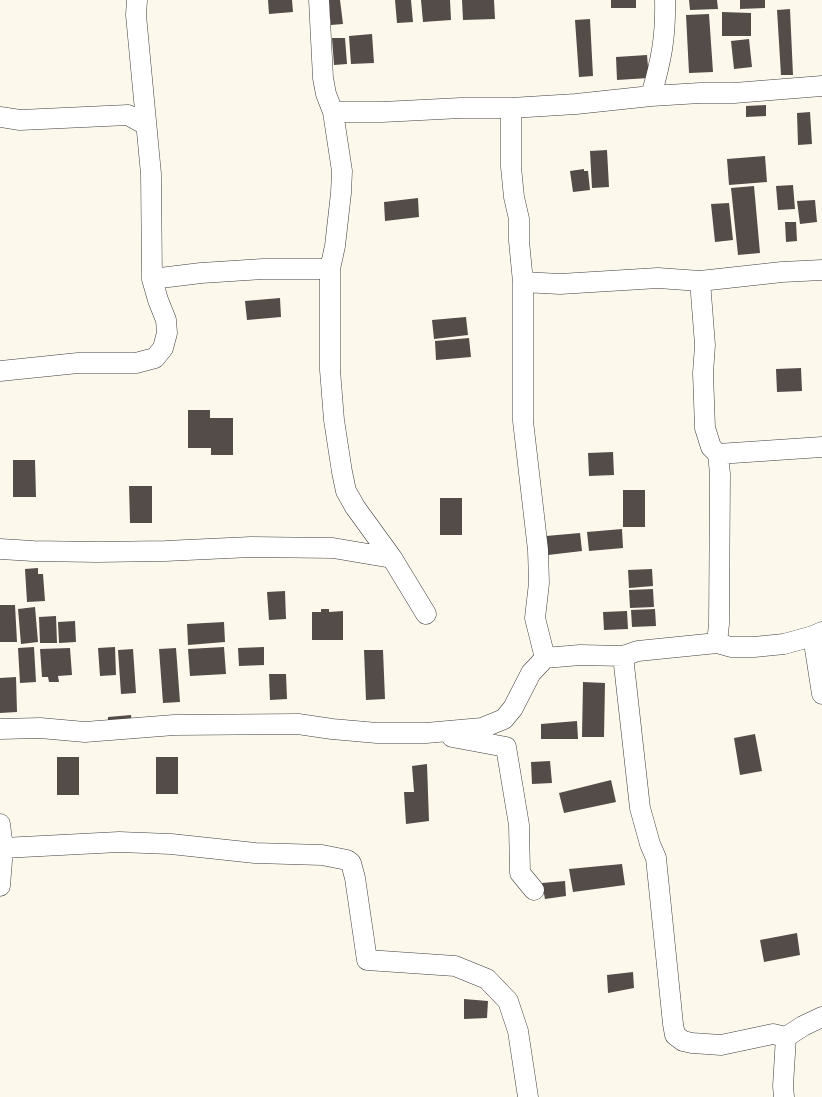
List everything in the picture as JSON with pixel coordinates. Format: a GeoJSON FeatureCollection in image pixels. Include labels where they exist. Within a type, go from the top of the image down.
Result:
{"type":"FeatureCollection","features":[{"type":"Feature","properties":{"kind":"street"},"geometry":{"type":"LineString","coordinates":[[0,371],[78,363],[136,363],[155,358],[163,348],[167,333],[166,320],[153,279],[151,174],[137,120],[144,99],[136,15],[137,0]]}},
{"type":"Feature","properties":{"kind":"street"},"geometry":{"type":"LineString","coordinates":[[320,0],[323,78],[333,112],[342,171],[337,227],[330,269],[332,390],[342,472],[346,491],[355,507],[392,558],[426,614]]}},
{"type":"Feature","properties":{"kind":"street"},"geometry":{"type":"LineString","coordinates":[[651,96],[661,61],[665,33],[665,0]]}},
{"type":"Feature","properties":{"kind":"street"},"geometry":{"type":"LineString","coordinates":[[333,112],[511,108],[651,96],[734,93],[822,86]]}},
{"type":"Feature","properties":{"kind":"street"},"geometry":{"type":"LineString","coordinates":[[511,108],[511,167],[519,219],[523,282],[523,421],[538,550],[539,583],[535,618],[545,658]]}},
{"type":"Feature","properties":{"kind":"street"},"geometry":{"type":"LineString","coordinates":[[0,117],[20,120],[137,120]]}},
{"type":"Feature","properties":{"kind":"street"},"geometry":{"type":"LineString","coordinates":[[153,279],[263,268],[330,269]]}},
{"type":"Feature","properties":{"kind":"street"},"geometry":{"type":"LineString","coordinates":[[523,282],[560,284],[658,278],[700,281],[822,270]]}},
{"type":"Feature","properties":{"kind":"street"},"geometry":{"type":"LineString","coordinates":[[700,281],[705,345],[703,373],[705,428],[711,447],[718,454],[720,474],[717,644]]}},
{"type":"Feature","properties":{"kind":"street"},"geometry":{"type":"LineString","coordinates":[[718,454],[822,447]]}},
{"type":"Feature","properties":{"kind":"street"},"geometry":{"type":"LineString","coordinates":[[0,549],[97,552],[251,547],[333,548],[392,558]]}},
{"type":"Feature","properties":{"kind":"street"},"geometry":{"type":"LineString","coordinates":[[0,729],[40,728],[86,732],[174,725],[298,724],[377,733],[426,733],[482,728],[504,719],[513,708],[531,674],[545,658],[580,655],[623,656],[639,651],[717,644],[731,647],[754,647],[784,644],[818,634],[822,694]]}},
{"type":"Feature","properties":{"kind":"street"},"geometry":{"type":"LineString","coordinates":[[623,656],[640,808],[656,858],[675,1035],[683,1041],[721,1045],[773,1034],[786,1037],[822,1017]]}},
{"type":"Feature","properties":{"kind":"street"},"geometry":{"type":"LineString","coordinates":[[426,733],[506,747],[519,825],[520,873],[534,890]]}},
{"type":"Feature","properties":{"kind":"street"},"geometry":{"type":"LineString","coordinates":[[0,824],[3,848],[0,886]]}},
{"type":"Feature","properties":{"kind":"street"},"geometry":{"type":"LineString","coordinates":[[3,848],[129,842],[255,853],[322,855],[346,860],[351,863],[355,878],[367,960],[455,966],[487,979],[508,1000],[518,1031],[528,1097]]}},
{"type":"Feature","properties":{"kind":"street"},"geometry":{"type":"LineString","coordinates":[[784,1097],[786,1037]]}},
{"type":"Feature","properties":{"kind":"building"},"geometry":{"type":"Polygon","coordinates":[[[268,0],[292,0],[293,12],[269,14],[268,0]]]}},
{"type":"Feature","properties":{"kind":"building"},"geometry":{"type":"Polygon","coordinates":[[[328,0],[340,0],[343,24],[331,25],[328,0]]]}},
{"type":"Feature","properties":{"kind":"building"},"geometry":{"type":"Polygon","coordinates":[[[395,0],[411,0],[413,22],[397,23],[395,0]]]}},
{"type":"Feature","properties":{"kind":"building"},"geometry":{"type":"Polygon","coordinates":[[[421,0],[450,0],[451,20],[423,22],[421,0]]]}},
{"type":"Feature","properties":{"kind":"building"},"geometry":{"type":"Polygon","coordinates":[[[462,0],[494,0],[495,19],[463,20],[462,0]]]}},
{"type":"Feature","properties":{"kind":"building"},"geometry":{"type":"Polygon","coordinates":[[[611,0],[636,0],[636,8],[611,8],[611,0]]]}},
{"type":"Feature","properties":{"kind":"building"},"geometry":{"type":"Polygon","coordinates":[[[689,0],[717,0],[718,9],[690,10],[689,0]]]}},
{"type":"Feature","properties":{"kind":"building"},"geometry":{"type":"Polygon","coordinates":[[[740,0],[765,0],[765,8],[740,9],[740,0]]]}},
{"type":"Feature","properties":{"kind":"building"},"geometry":{"type":"Polygon","coordinates":[[[790,9],[793,75],[781,75],[777,10],[790,9]]]}},
{"type":"Feature","properties":{"kind":"building"},"geometry":{"type":"Polygon","coordinates":[[[722,12],[751,13],[751,36],[722,36],[722,12]]]}},
{"type":"Feature","properties":{"kind":"building"},"geometry":{"type":"Polygon","coordinates":[[[709,14],[713,72],[689,73],[686,15],[709,14]]]}},
{"type":"Feature","properties":{"kind":"building"},"geometry":{"type":"Polygon","coordinates":[[[590,19],[593,76],[579,77],[575,20],[590,19]]]}},
{"type":"Feature","properties":{"kind":"building"},"geometry":{"type":"Polygon","coordinates":[[[372,34],[374,63],[351,64],[349,36],[372,34]]]}},
{"type":"Feature","properties":{"kind":"building"},"geometry":{"type":"Polygon","coordinates":[[[332,38],[345,38],[347,64],[334,65],[332,38]]]}},
{"type":"Feature","properties":{"kind":"building"},"geometry":{"type":"Polygon","coordinates":[[[749,39],[752,67],[734,69],[731,41],[749,39]]]}},
{"type":"Feature","properties":{"kind":"building"},"geometry":{"type":"Polygon","coordinates":[[[647,55],[649,78],[617,80],[616,57],[647,55]]]}},
{"type":"Feature","properties":{"kind":"building"},"geometry":{"type":"Polygon","coordinates":[[[766,105],[766,116],[746,117],[746,106],[766,105]]]}},
{"type":"Feature","properties":{"kind":"building"},"geometry":{"type":"Polygon","coordinates":[[[810,112],[812,144],[798,145],[797,113],[810,112]]]}},
{"type":"Feature","properties":{"kind":"building"},"geometry":{"type":"Polygon","coordinates":[[[607,150],[609,187],[592,188],[590,151],[607,150]]]}},
{"type":"Feature","properties":{"kind":"building"},"geometry":{"type":"Polygon","coordinates":[[[765,156],[767,182],[729,185],[727,159],[765,156]]]}},
{"type":"Feature","properties":{"kind":"building"},"geometry":{"type":"Polygon","coordinates":[[[584,169],[588,171],[590,190],[573,192],[570,171],[584,169]]]}},
{"type":"Feature","properties":{"kind":"building"},"geometry":{"type":"Polygon","coordinates":[[[793,185],[795,209],[778,210],[776,186],[793,185]]]}},
{"type":"Feature","properties":{"kind":"building"},"geometry":{"type":"Polygon","coordinates":[[[754,186],[760,253],[738,255],[731,188],[754,186]]]}},
{"type":"Feature","properties":{"kind":"building"},"geometry":{"type":"Polygon","coordinates":[[[418,198],[419,217],[385,221],[384,202],[418,198]]]}},
{"type":"Feature","properties":{"kind":"building"},"geometry":{"type":"Polygon","coordinates":[[[815,200],[817,222],[800,224],[797,201],[815,200]]]}},
{"type":"Feature","properties":{"kind":"building"},"geometry":{"type":"Polygon","coordinates":[[[729,203],[733,240],[715,242],[711,204],[729,203]]]}},
{"type":"Feature","properties":{"kind":"building"},"geometry":{"type":"Polygon","coordinates":[[[785,222],[796,222],[797,241],[786,242],[785,222]]]}},
{"type":"Feature","properties":{"kind":"building"},"geometry":{"type":"Polygon","coordinates":[[[280,298],[281,317],[247,320],[245,301],[280,298]]]}},
{"type":"Feature","properties":{"kind":"building"},"geometry":{"type":"Polygon","coordinates":[[[466,317],[468,335],[434,339],[432,320],[466,317]]]}},
{"type":"Feature","properties":{"kind":"building"},"geometry":{"type":"Polygon","coordinates":[[[469,338],[471,357],[436,360],[435,341],[469,338]]]}},
{"type":"Feature","properties":{"kind":"building"},"geometry":{"type":"Polygon","coordinates":[[[801,368],[802,391],[777,392],[776,369],[801,368]]]}},
{"type":"Feature","properties":{"kind":"building"},"geometry":{"type":"Polygon","coordinates":[[[188,410],[210,410],[210,418],[233,418],[233,455],[211,455],[211,448],[188,448],[188,410]]]}},
{"type":"Feature","properties":{"kind":"building"},"geometry":{"type":"Polygon","coordinates":[[[613,452],[614,475],[589,476],[588,453],[613,452]]]}},
{"type":"Feature","properties":{"kind":"building"},"geometry":{"type":"Polygon","coordinates":[[[13,460],[35,460],[36,497],[13,497],[13,460]]]}},
{"type":"Feature","properties":{"kind":"building"},"geometry":{"type":"Polygon","coordinates":[[[129,486],[152,486],[152,523],[130,523],[129,486]]]}},
{"type":"Feature","properties":{"kind":"building"},"geometry":{"type":"Polygon","coordinates":[[[623,490],[645,490],[645,527],[623,527],[623,490]]]}},
{"type":"Feature","properties":{"kind":"building"},"geometry":{"type":"Polygon","coordinates":[[[440,498],[462,498],[462,535],[440,535],[440,498]]]}},
{"type":"Feature","properties":{"kind":"building"},"geometry":{"type":"Polygon","coordinates":[[[622,529],[623,548],[589,551],[587,532],[622,529]]]}},
{"type":"Feature","properties":{"kind":"building"},"geometry":{"type":"Polygon","coordinates":[[[580,533],[582,551],[548,555],[546,536],[580,533]]]}},
{"type":"Feature","properties":{"kind":"building"},"geometry":{"type":"Polygon","coordinates":[[[38,568],[38,574],[43,574],[45,601],[27,602],[25,569],[38,568]]]}},
{"type":"Feature","properties":{"kind":"building"},"geometry":{"type":"Polygon","coordinates":[[[652,569],[653,586],[629,588],[628,570],[652,569]]]}},
{"type":"Feature","properties":{"kind":"building"},"geometry":{"type":"Polygon","coordinates":[[[653,589],[654,607],[630,608],[629,590],[653,589]]]}},
{"type":"Feature","properties":{"kind":"building"},"geometry":{"type":"Polygon","coordinates":[[[285,591],[286,619],[269,620],[267,592],[285,591]]]}},
{"type":"Feature","properties":{"kind":"building"},"geometry":{"type":"Polygon","coordinates":[[[0,605],[15,605],[17,642],[0,642],[0,605]]]}},
{"type":"Feature","properties":{"kind":"building"},"geometry":{"type":"Polygon","coordinates":[[[35,607],[38,642],[21,644],[18,609],[35,607]]]}},
{"type":"Feature","properties":{"kind":"building"},"geometry":{"type":"Polygon","coordinates":[[[321,609],[329,609],[329,612],[343,611],[343,640],[312,640],[312,612],[321,612],[321,609]]]}},
{"type":"Feature","properties":{"kind":"building"},"geometry":{"type":"Polygon","coordinates":[[[655,609],[656,626],[632,627],[631,610],[655,609]]]}},
{"type":"Feature","properties":{"kind":"building"},"geometry":{"type":"Polygon","coordinates":[[[627,611],[628,629],[604,630],[603,612],[627,611]]]}},
{"type":"Feature","properties":{"kind":"building"},"geometry":{"type":"Polygon","coordinates":[[[56,616],[57,643],[40,643],[39,617],[56,616]]]}},
{"type":"Feature","properties":{"kind":"building"},"geometry":{"type":"Polygon","coordinates":[[[75,621],[76,642],[59,643],[58,622],[75,621]]]}},
{"type":"Feature","properties":{"kind":"building"},"geometry":{"type":"Polygon","coordinates":[[[224,622],[225,642],[188,645],[187,624],[224,622]]]}},
{"type":"Feature","properties":{"kind":"building"},"geometry":{"type":"Polygon","coordinates":[[[34,647],[36,682],[20,683],[18,648],[34,647]]]}},
{"type":"Feature","properties":{"kind":"building"},"geometry":{"type":"Polygon","coordinates":[[[115,647],[116,675],[100,676],[98,648],[115,647]]]}},
{"type":"Feature","properties":{"kind":"building"},"geometry":{"type":"Polygon","coordinates":[[[224,647],[226,674],[190,676],[188,649],[224,647]]]}},
{"type":"Feature","properties":{"kind":"building"},"geometry":{"type":"Polygon","coordinates":[[[264,647],[264,665],[239,666],[238,648],[264,647]]]}},
{"type":"Feature","properties":{"kind":"building"},"geometry":{"type":"Polygon","coordinates":[[[70,648],[72,675],[58,676],[59,682],[49,682],[48,677],[42,677],[40,649],[70,648]]]}},
{"type":"Feature","properties":{"kind":"building"},"geometry":{"type":"Polygon","coordinates":[[[176,648],[180,702],[163,703],[159,649],[176,648]]]}},
{"type":"Feature","properties":{"kind":"building"},"geometry":{"type":"Polygon","coordinates":[[[133,649],[136,693],[121,694],[118,650],[133,649]]]}},
{"type":"Feature","properties":{"kind":"building"},"geometry":{"type":"Polygon","coordinates":[[[364,650],[383,650],[385,699],[366,700],[364,650]]]}},
{"type":"Feature","properties":{"kind":"building"},"geometry":{"type":"Polygon","coordinates":[[[269,674],[286,674],[287,699],[270,700],[269,674]]]}},
{"type":"Feature","properties":{"kind":"building"},"geometry":{"type":"Polygon","coordinates":[[[16,677],[17,712],[0,713],[0,678],[16,677]]]}},
{"type":"Feature","properties":{"kind":"building"},"geometry":{"type":"Polygon","coordinates":[[[583,682],[605,683],[604,737],[582,737],[583,682]]]}},
{"type":"Feature","properties":{"kind":"building"},"geometry":{"type":"Polygon","coordinates":[[[131,715],[132,726],[108,728],[108,717],[131,715]]]}},
{"type":"Feature","properties":{"kind":"building"},"geometry":{"type":"Polygon","coordinates":[[[577,721],[578,739],[541,739],[541,724],[577,721]]]}},
{"type":"Feature","properties":{"kind":"building"},"geometry":{"type":"Polygon","coordinates":[[[755,734],[762,771],[740,775],[734,738],[755,734]]]}},
{"type":"Feature","properties":{"kind":"building"},"geometry":{"type":"Polygon","coordinates":[[[57,757],[79,757],[79,795],[57,795],[57,757]]]}},
{"type":"Feature","properties":{"kind":"building"},"geometry":{"type":"Polygon","coordinates":[[[156,757],[178,757],[178,794],[156,794],[156,757]]]}},
{"type":"Feature","properties":{"kind":"building"},"geometry":{"type":"Polygon","coordinates":[[[550,761],[552,783],[532,784],[531,762],[550,761]]]}},
{"type":"Feature","properties":{"kind":"building"},"geometry":{"type":"Polygon","coordinates":[[[427,764],[429,821],[406,824],[404,792],[414,792],[412,766],[427,764]]]}},
{"type":"Feature","properties":{"kind":"building"},"geometry":{"type":"Polygon","coordinates":[[[611,780],[616,802],[564,813],[559,793],[611,780]]]}},
{"type":"Feature","properties":{"kind":"building"},"geometry":{"type":"Polygon","coordinates":[[[622,864],[625,885],[573,892],[569,869],[622,864]]]}},
{"type":"Feature","properties":{"kind":"building"},"geometry":{"type":"Polygon","coordinates":[[[565,881],[566,896],[545,899],[542,883],[565,881]]]}},
{"type":"Feature","properties":{"kind":"building"},"geometry":{"type":"Polygon","coordinates":[[[797,933],[800,955],[764,962],[760,940],[797,933]]]}},
{"type":"Feature","properties":{"kind":"building"},"geometry":{"type":"Polygon","coordinates":[[[633,972],[634,988],[608,993],[607,975],[633,972]]]}},
{"type":"Feature","properties":{"kind":"building"},"geometry":{"type":"Polygon","coordinates":[[[464,999],[488,1001],[487,1018],[464,1019],[464,999]]]}}]}
